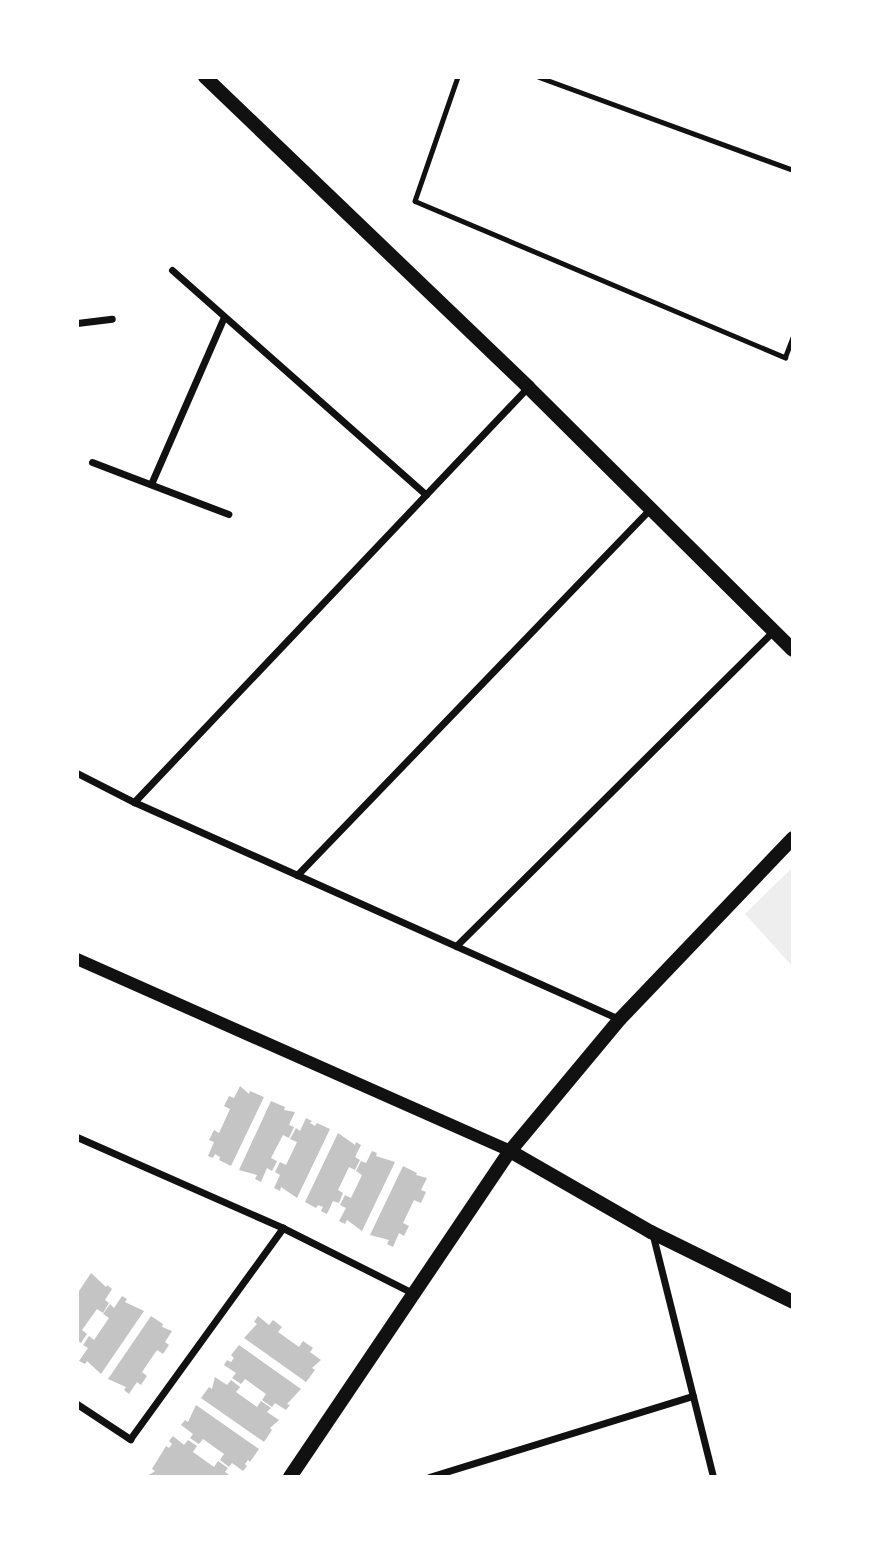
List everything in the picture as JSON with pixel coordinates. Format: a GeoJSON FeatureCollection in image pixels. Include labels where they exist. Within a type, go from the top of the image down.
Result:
{"type":"FeatureCollection","features":[{"type":"Feature","properties":{"kind":"main road"},"geometry":{"type":"LineString","coordinates":[[205,77],[528,387],[793,650]]}},
{"type":"Feature","properties":{"kind":"main road"},"geometry":{"type":"LineString","coordinates":[[290,1477],[510,1151],[620,1019],[792,841]]}},
{"type":"Feature","properties":{"kind":"main road"},"geometry":{"type":"LineString","coordinates":[[510,1151],[651,1232],[793,1302]]}},
{"type":"Feature","properties":{"kind":"street"},"geometry":{"type":"LineString","coordinates":[[173,270],[426,495]]}},
{"type":"Feature","properties":{"kind":"street"},"geometry":{"type":"LineString","coordinates":[[152,484],[224,317]]}},
{"type":"Feature","properties":{"kind":"street"},"geometry":{"type":"LineString","coordinates":[[77,323],[112,319]]}},
{"type":"Feature","properties":{"kind":"street"},"geometry":{"type":"LineString","coordinates":[[134,802],[528,387]]}},
{"type":"Feature","properties":{"kind":"street"},"geometry":{"type":"LineString","coordinates":[[92,462],[228,513]]}},
{"type":"Feature","properties":{"kind":"street"},"geometry":{"type":"LineString","coordinates":[[297,875],[651,508]]}},
{"type":"Feature","properties":{"kind":"street"},"geometry":{"type":"LineString","coordinates":[[456,946],[773,630]]}},
{"type":"Feature","properties":{"kind":"street"},"geometry":{"type":"LineString","coordinates":[[77,773],[134,802],[620,1019]]}},
{"type":"Feature","properties":{"kind":"street"},"geometry":{"type":"LineString","coordinates":[[77,959],[510,1151]]}},
{"type":"Feature","properties":{"kind":"street"},"geometry":{"type":"LineString","coordinates":[[77,1138],[283,1228],[416,1294]]}},
{"type":"Feature","properties":{"kind":"street"},"geometry":{"type":"LineString","coordinates":[[77,1404],[130,1439],[283,1228]]}},
{"type":"Feature","properties":{"kind":"street"},"geometry":{"type":"LineString","coordinates":[[651,1232],[713,1477]]}},
{"type":"Feature","properties":{"kind":"street"},"geometry":{"type":"LineString","coordinates":[[429,1477],[693,1396]]}},
{"type":"Feature","properties":{"kind":"path"},"geometry":{"type":"LineString","coordinates":[[458,77],[415,201],[785,358],[793,336]]}},
{"type":"Feature","properties":{"kind":"path"},"geometry":{"type":"LineString","coordinates":[[539,77],[793,170]]}},
{"type":"Feature","properties":{"kind":"shaded area"},"geometry":{"type":"Polygon","coordinates":[[[793,867],[793,967],[745,914],[793,867]]]}},
{"type":"Feature","properties":{"kind":"building"},"geometry":{"type":"Polygon","coordinates":[[[240,1086],[249,1094],[250,1091],[264,1097],[231,1166],[219,1160],[220,1157],[215,1154],[213,1158],[208,1156],[214,1142],[209,1140],[214,1130],[219,1133],[230,1109],[224,1106],[229,1096],[234,1098],[240,1086]]]}},
{"type":"Feature","properties":{"kind":"building"},"geometry":{"type":"Polygon","coordinates":[[[271,1101],[285,1107],[284,1110],[295,1112],[289,1125],[294,1127],[289,1138],[283,1135],[271,1158],[277,1161],[272,1171],[267,1168],[261,1182],[255,1179],[257,1175],[239,1170],[271,1101]]]}},
{"type":"Feature","properties":{"kind":"building"},"geometry":{"type":"Polygon","coordinates":[[[306,1118],[315,1126],[317,1123],[330,1129],[297,1198],[281,1187],[280,1191],[274,1188],[280,1175],[275,1172],[280,1162],[286,1165],[297,1142],[290,1139],[296,1128],[300,1131],[306,1118]]]}},
{"type":"Feature","properties":{"kind":"building"},"geometry":{"type":"Polygon","coordinates":[[[338,1133],[355,1145],[356,1142],[361,1145],[355,1157],[360,1160],[355,1170],[349,1167],[338,1190],[343,1193],[339,1203],[333,1201],[327,1214],[321,1211],[323,1207],[318,1205],[316,1208],[305,1202],[338,1133]]]}},
{"type":"Feature","properties":{"kind":"building"},"geometry":{"type":"Polygon","coordinates":[[[372,1151],[377,1153],[376,1156],[395,1162],[362,1231],[347,1220],[345,1224],[339,1221],[346,1208],[340,1205],[345,1195],[351,1198],[362,1175],[356,1171],[361,1161],[366,1163],[372,1151]]]}},
{"type":"Feature","properties":{"kind":"building"},"geometry":{"type":"Polygon","coordinates":[[[403,1166],[417,1173],[416,1175],[427,1178],[421,1190],[426,1192],[421,1203],[414,1200],[403,1223],[409,1226],[404,1236],[399,1233],[393,1247],[387,1244],[389,1240],[370,1235],[403,1166]]]}},
{"type":"Feature","properties":{"kind":"building"},"geometry":{"type":"Polygon","coordinates":[[[91,1273],[112,1289],[105,1300],[109,1303],[103,1313],[97,1309],[82,1330],[87,1334],[81,1343],[77,1340],[77,1294],[91,1273]]]}},
{"type":"Feature","properties":{"kind":"building"},"geometry":{"type":"Polygon","coordinates":[[[122,1296],[127,1299],[125,1302],[144,1311],[101,1374],[87,1361],[85,1364],[79,1361],[88,1348],[83,1345],[89,1336],[94,1340],[109,1318],[103,1314],[110,1304],[114,1308],[122,1296]]]}},
{"type":"Feature","properties":{"kind":"building"},"geometry":{"type":"Polygon","coordinates":[[[151,1316],[163,1324],[162,1327],[172,1331],[165,1342],[169,1345],[163,1354],[157,1350],[142,1372],[147,1376],[141,1385],[137,1382],[129,1394],[124,1390],[126,1387],[108,1379],[151,1316]]]}},
{"type":"Feature","properties":{"kind":"building"},"geometry":{"type":"Polygon","coordinates":[[[258,1316],[269,1325],[273,1320],[282,1327],[278,1332],[299,1347],[303,1341],[313,1348],[310,1352],[321,1360],[312,1368],[315,1370],[306,1382],[244,1338],[257,1324],[254,1322],[258,1316]]]}},
{"type":"Feature","properties":{"kind":"building"},"geometry":{"type":"Polygon","coordinates":[[[239,1345],[301,1389],[287,1404],[290,1405],[286,1410],[275,1403],[272,1407],[262,1400],[266,1394],[245,1379],[241,1384],[232,1378],[236,1373],[224,1365],[227,1360],[231,1362],[234,1358],[231,1355],[239,1345]]]}},
{"type":"Feature","properties":{"kind":"building"},"geometry":{"type":"Polygon","coordinates":[[[215,1377],[227,1385],[231,1380],[240,1387],[236,1392],[257,1407],[261,1401],[271,1408],[267,1412],[279,1420],[270,1428],[272,1430],[264,1442],[201,1398],[209,1387],[212,1389],[215,1377]]]}},
{"type":"Feature","properties":{"kind":"building"},"geometry":{"type":"Polygon","coordinates":[[[196,1405],[259,1449],[250,1462],[248,1460],[245,1464],[247,1466],[243,1471],[232,1463],[229,1467],[220,1460],[224,1454],[203,1439],[199,1444],[190,1438],[193,1434],[181,1425],[185,1420],[188,1422],[196,1405]]]}},
{"type":"Feature","properties":{"kind":"building"},"geometry":{"type":"Polygon","coordinates":[[[173,1436],[184,1445],[188,1440],[197,1446],[193,1452],[214,1467],[218,1461],[228,1468],[225,1472],[232,1477],[146,1477],[155,1471],[152,1469],[166,1446],[169,1448],[172,1444],[169,1441],[173,1436]]]}}]}
